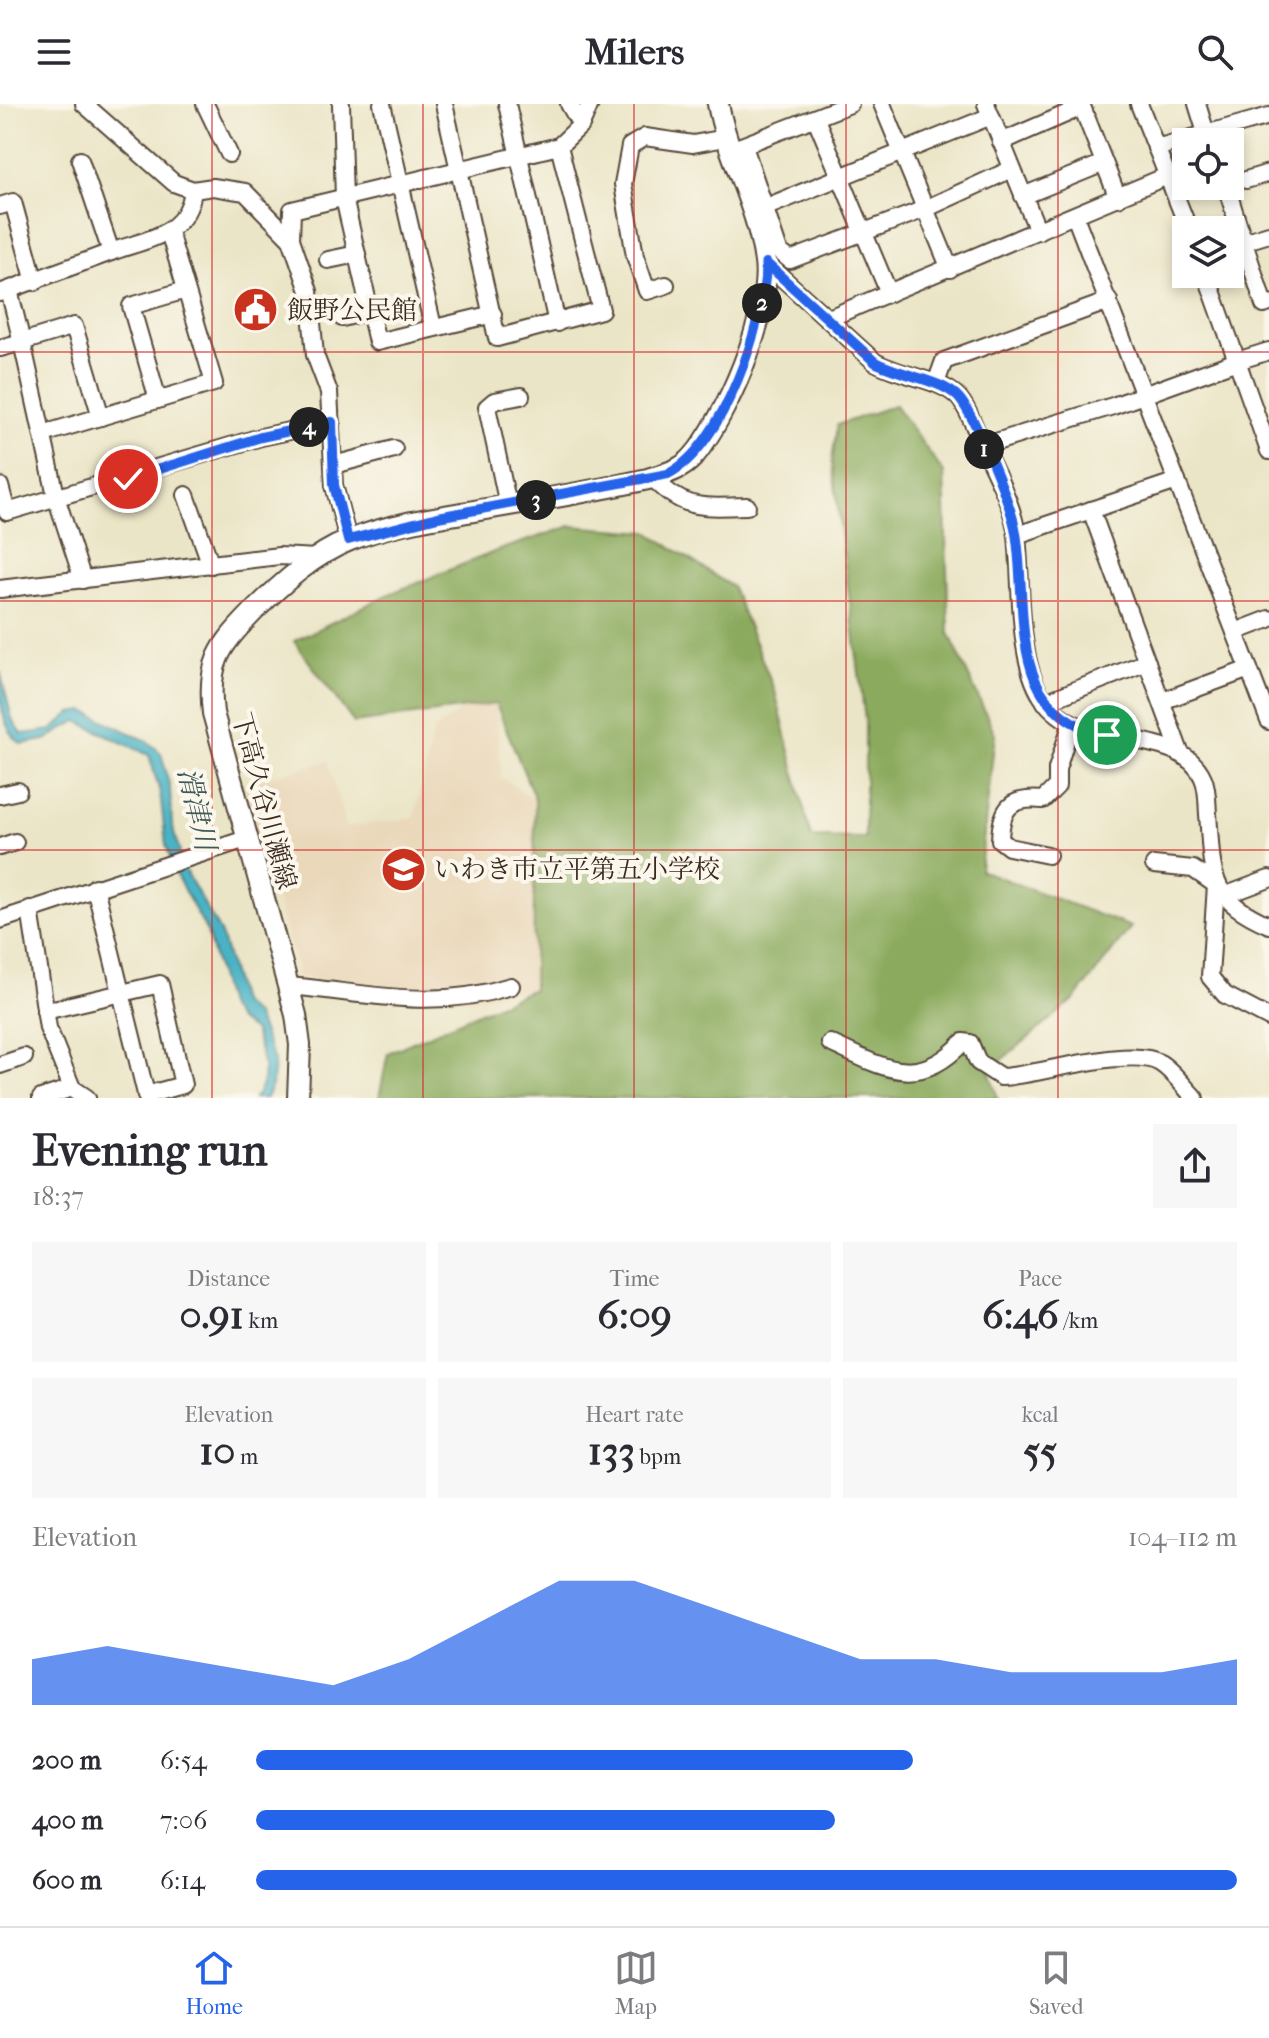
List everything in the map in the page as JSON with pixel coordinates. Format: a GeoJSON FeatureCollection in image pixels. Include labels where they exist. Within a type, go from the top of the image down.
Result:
{"type":"FeatureCollection","features":[{"type":"Feature","properties":{"kind":"main road","name":"下高久谷川瀬線"},"geometry":{"type":"LineString","coordinates":[[298,1098],[300,1045],[289,986],[213,713],[212,671],[224,642],[262,603],[317,558],[348,540],[388,528],[653,478],[668,474],[691,459],[741,373],[761,312],[766,263],[758,210],[718,104]]}},
{"type":"Feature","properties":{"kind":"street"},"geometry":{"type":"LineString","coordinates":[[84,104],[164,175],[193,190],[213,187],[245,192],[291,239]]}},
{"type":"Feature","properties":{"kind":"street"},"geometry":{"type":"LineString","coordinates":[[205,104],[229,154]]}},
{"type":"Feature","properties":{"kind":"street"},"geometry":{"type":"LineString","coordinates":[[341,104],[344,198],[377,342],[493,314]]}},
{"type":"Feature","properties":{"kind":"street"},"geometry":{"type":"LineString","coordinates":[[382,104],[433,327]]}},
{"type":"Feature","properties":{"kind":"street"},"geometry":{"type":"LineString","coordinates":[[444,104],[497,338],[601,310],[559,146]]}},
{"type":"Feature","properties":{"kind":"street"},"geometry":{"type":"LineString","coordinates":[[507,104],[557,323]]}},
{"type":"Feature","properties":{"kind":"street"},"geometry":{"type":"LineString","coordinates":[[569,104],[581,125]]}},
{"type":"Feature","properties":{"kind":"street"},"geometry":{"type":"LineString","coordinates":[[348,540],[336,498],[329,392],[313,345],[309,291],[291,239],[292,210],[559,146],[581,125],[590,104]]}},
{"type":"Feature","properties":{"kind":"street"},"geometry":{"type":"LineString","coordinates":[[666,285],[647,291],[635,256],[623,184],[630,146],[645,137],[693,144],[732,145],[816,119],[850,104]]}},
{"type":"Feature","properties":{"kind":"street"},"geometry":{"type":"LineString","coordinates":[[882,104],[950,269]]}},
{"type":"Feature","properties":{"kind":"street"},"geometry":{"type":"LineString","coordinates":[[1139,104],[1183,216]]}},
{"type":"Feature","properties":{"kind":"street"},"geometry":{"type":"LineString","coordinates":[[1197,104],[1207,128]]}},
{"type":"Feature","properties":{"kind":"street"},"geometry":{"type":"LineString","coordinates":[[1001,142],[1082,106],[1118,198]]}},
{"type":"Feature","properties":{"kind":"street"},"geometry":{"type":"LineString","coordinates":[[1012,169],[925,209],[790,260],[779,251],[758,210],[901,152],[988,110],[1038,231]]}},
{"type":"Feature","properties":{"kind":"street"},"geometry":{"type":"LineString","coordinates":[[1234,128],[1269,116]]}},
{"type":"Feature","properties":{"kind":"street"},"geometry":{"type":"LineString","coordinates":[[816,119],[889,293]]}},
{"type":"Feature","properties":{"kind":"street"},"geometry":{"type":"LineString","coordinates":[[1156,148],[1172,144]]}},
{"type":"Feature","properties":{"kind":"street"},"geometry":{"type":"LineString","coordinates":[[80,160],[111,252]]}},
{"type":"Feature","properties":{"kind":"street"},"geometry":{"type":"LineString","coordinates":[[1023,196],[1104,163]]}},
{"type":"Feature","properties":{"kind":"street"},"geometry":{"type":"LineString","coordinates":[[1246,180],[1269,173]]}},
{"type":"Feature","properties":{"kind":"street"},"geometry":{"type":"LineString","coordinates":[[829,318],[1167,176]]}},
{"type":"Feature","properties":{"kind":"street"},"geometry":{"type":"LineString","coordinates":[[83,580],[57,500],[22,342],[5,291],[169,232],[185,218],[193,190]]}},
{"type":"Feature","properties":{"kind":"street"},"geometry":{"type":"LineString","coordinates":[[0,206],[13,202],[35,282]]}},
{"type":"Feature","properties":{"kind":"street"},"geometry":{"type":"LineString","coordinates":[[1075,216],[1269,721]]}},
{"type":"Feature","properties":{"kind":"street"},"geometry":{"type":"LineString","coordinates":[[43,434],[214,383],[169,232]]}},
{"type":"Feature","properties":{"kind":"street"},"geometry":{"type":"LineString","coordinates":[[1244,242],[1269,234]]}},
{"type":"Feature","properties":{"kind":"street"},"geometry":{"type":"LineString","coordinates":[[328,260],[357,254]]}},
{"type":"Feature","properties":{"kind":"street"},"geometry":{"type":"LineString","coordinates":[[1244,261],[1264,305],[1269,303]]}},
{"type":"Feature","properties":{"kind":"street"},"geometry":{"type":"LineString","coordinates":[[766,263],[875,362],[896,374],[936,383],[958,398],[1012,510],[1029,656],[1036,687],[1045,702],[1071,725],[1180,752]]}},
{"type":"Feature","properties":{"kind":"street"},"geometry":{"type":"LineString","coordinates":[[1211,288],[1269,451]]}},
{"type":"Feature","properties":{"kind":"street"},"geometry":{"type":"LineString","coordinates":[[158,400],[131,306],[186,290]]}},
{"type":"Feature","properties":{"kind":"street"},"geometry":{"type":"LineString","coordinates":[[936,383],[944,361],[1109,301]]}},
{"type":"Feature","properties":{"kind":"street"},"geometry":{"type":"LineString","coordinates":[[342,318],[370,311]]}},
{"type":"Feature","properties":{"kind":"street"},"geometry":{"type":"LineString","coordinates":[[0,348],[74,326],[101,417]]}},
{"type":"Feature","properties":{"kind":"street"},"geometry":{"type":"LineString","coordinates":[[983,446],[1145,395],[1269,351]]}},
{"type":"Feature","properties":{"kind":"street"},"geometry":{"type":"LineString","coordinates":[[508,505],[487,407],[494,401],[521,396]]}},
{"type":"Feature","properties":{"kind":"street"},"geometry":{"type":"LineString","coordinates":[[0,486],[7,512],[57,500],[261,437],[332,422]]}},
{"type":"Feature","properties":{"kind":"street"},"geometry":{"type":"LineString","coordinates":[[334,465],[394,449]]}},
{"type":"Feature","properties":{"kind":"street"},"geometry":{"type":"LineString","coordinates":[[653,478],[677,501],[691,505],[747,506]]}},
{"type":"Feature","properties":{"kind":"street"},"geometry":{"type":"LineString","coordinates":[[1017,535],[1177,481]]}},
{"type":"Feature","properties":{"kind":"street"},"geometry":{"type":"LineString","coordinates":[[186,495],[211,565]]}},
{"type":"Feature","properties":{"kind":"street"},"geometry":{"type":"LineString","coordinates":[[1091,510],[1180,752],[1203,778],[1220,891],[1210,977],[1225,995],[1269,1018]]}},
{"type":"Feature","properties":{"kind":"street"},"geometry":{"type":"LineString","coordinates":[[0,589],[279,556],[317,558]]}},
{"type":"Feature","properties":{"kind":"street"},"geometry":{"type":"LineString","coordinates":[[1235,632],[1269,619]]}},
{"type":"Feature","properties":{"kind":"street"},"geometry":{"type":"LineString","coordinates":[[1045,702],[1147,662]]}},
{"type":"Feature","properties":{"kind":"street"},"geometry":{"type":"LineString","coordinates":[[1162,701],[1249,669]]}},
{"type":"Feature","properties":{"kind":"street"},"geometry":{"type":"LineString","coordinates":[[1048,855],[1009,847],[1000,840],[1000,828],[1010,805],[1016,800],[1043,800],[1057,786],[1057,769],[1071,725]]}},
{"type":"Feature","properties":{"kind":"street"},"geometry":{"type":"LineString","coordinates":[[0,795],[18,791]]}},
{"type":"Feature","properties":{"kind":"street"},"geometry":{"type":"LineString","coordinates":[[0,920],[246,839]]}},
{"type":"Feature","properties":{"kind":"street"},"geometry":{"type":"LineString","coordinates":[[1154,865],[1193,869],[1242,912],[1269,925]]}},
{"type":"Feature","properties":{"kind":"street"},"geometry":{"type":"LineString","coordinates":[[1220,891],[1269,879]]}},
{"type":"Feature","properties":{"kind":"street"},"geometry":{"type":"LineString","coordinates":[[45,1011],[121,993],[160,984],[183,1085],[146,1096],[121,993],[95,887]]}},
{"type":"Feature","properties":{"kind":"street"},"geometry":{"type":"LineString","coordinates":[[30,909],[48,1028],[72,1088],[87,1098]]}},
{"type":"Feature","properties":{"kind":"street"},"geometry":{"type":"LineString","coordinates":[[289,986],[388,998],[455,1000],[511,986]]}},
{"type":"Feature","properties":{"kind":"street"},"geometry":{"type":"LineString","coordinates":[[830,1043],[893,1070],[911,1073],[932,1067],[963,1042],[970,1043],[978,1062],[1001,1077],[1086,1061],[1147,1060],[1159,1062],[1195,1098]]}},
{"type":"Feature","properties":{"kind":"street"},"geometry":{"type":"LineString","coordinates":[[0,1065],[24,1057]]}},
{"type":"Feature","properties":{"kind":"street"},"geometry":{"type":"LineString","coordinates":[[41,1098],[72,1088]]}},
{"type":"Feature","properties":{"kind":"shaded area","name":"いわき市立平第五小学校"},"geometry":{"type":"Polygon","coordinates":[[[469,704],[496,704],[501,777],[535,799],[538,836],[533,989],[461,999],[299,977],[244,784],[328,761],[346,827],[414,818],[434,730],[469,704]]]}},
{"type":"Feature","properties":{"kind":"green space"},"geometry":{"type":"Polygon","coordinates":[[[895,405],[944,473],[949,633],[995,734],[980,870],[1131,927],[1075,999],[989,1071],[998,1098],[379,1098],[388,1053],[533,989],[535,799],[496,704],[354,723],[294,641],[387,595],[499,550],[571,526],[648,532],[732,587],[775,691],[811,837],[865,838],[865,720],[832,461],[837,425],[895,405]]]}},
{"type":"Feature","properties":{"kind":"water"},"geometry":{"type":"Polygon","coordinates":[[[0,671],[12,719],[22,734],[52,730],[71,713],[85,711],[147,741],[161,753],[170,788],[172,826],[185,870],[221,934],[240,1002],[256,1016],[274,1061],[272,1084],[266,1098],[254,1098],[263,1074],[254,1031],[238,1021],[227,1005],[207,932],[176,875],[166,845],[160,792],[149,755],[77,721],[45,740],[21,744],[5,721],[0,671]]]}},
{"type":"Feature","properties":{"kind":"place","name":"飯野公民館"},"geometry":{"type":"Point","coordinates":[256,310]}},
{"type":"Feature","properties":{"kind":"place","name":"いわき市立平第五小学校"},"geometry":{"type":"Point","coordinates":[403,869]}},
{"type":"Feature","properties":{"kind":"route"},"geometry":{"type":"LineString","coordinates":[[128,479],[261,437],[332,422],[334,485],[348,540],[438,517],[668,474],[691,459],[741,373],[761,312],[766,263],[875,362],[896,374],[936,383],[958,398],[1012,510],[1029,656],[1036,687],[1043,700],[1071,725],[1107,735]]}},
{"type":"Feature","properties":{"kind":"water label","name":"滑津川"},"geometry":{"type":"Point","coordinates":[197,809]}}]}
